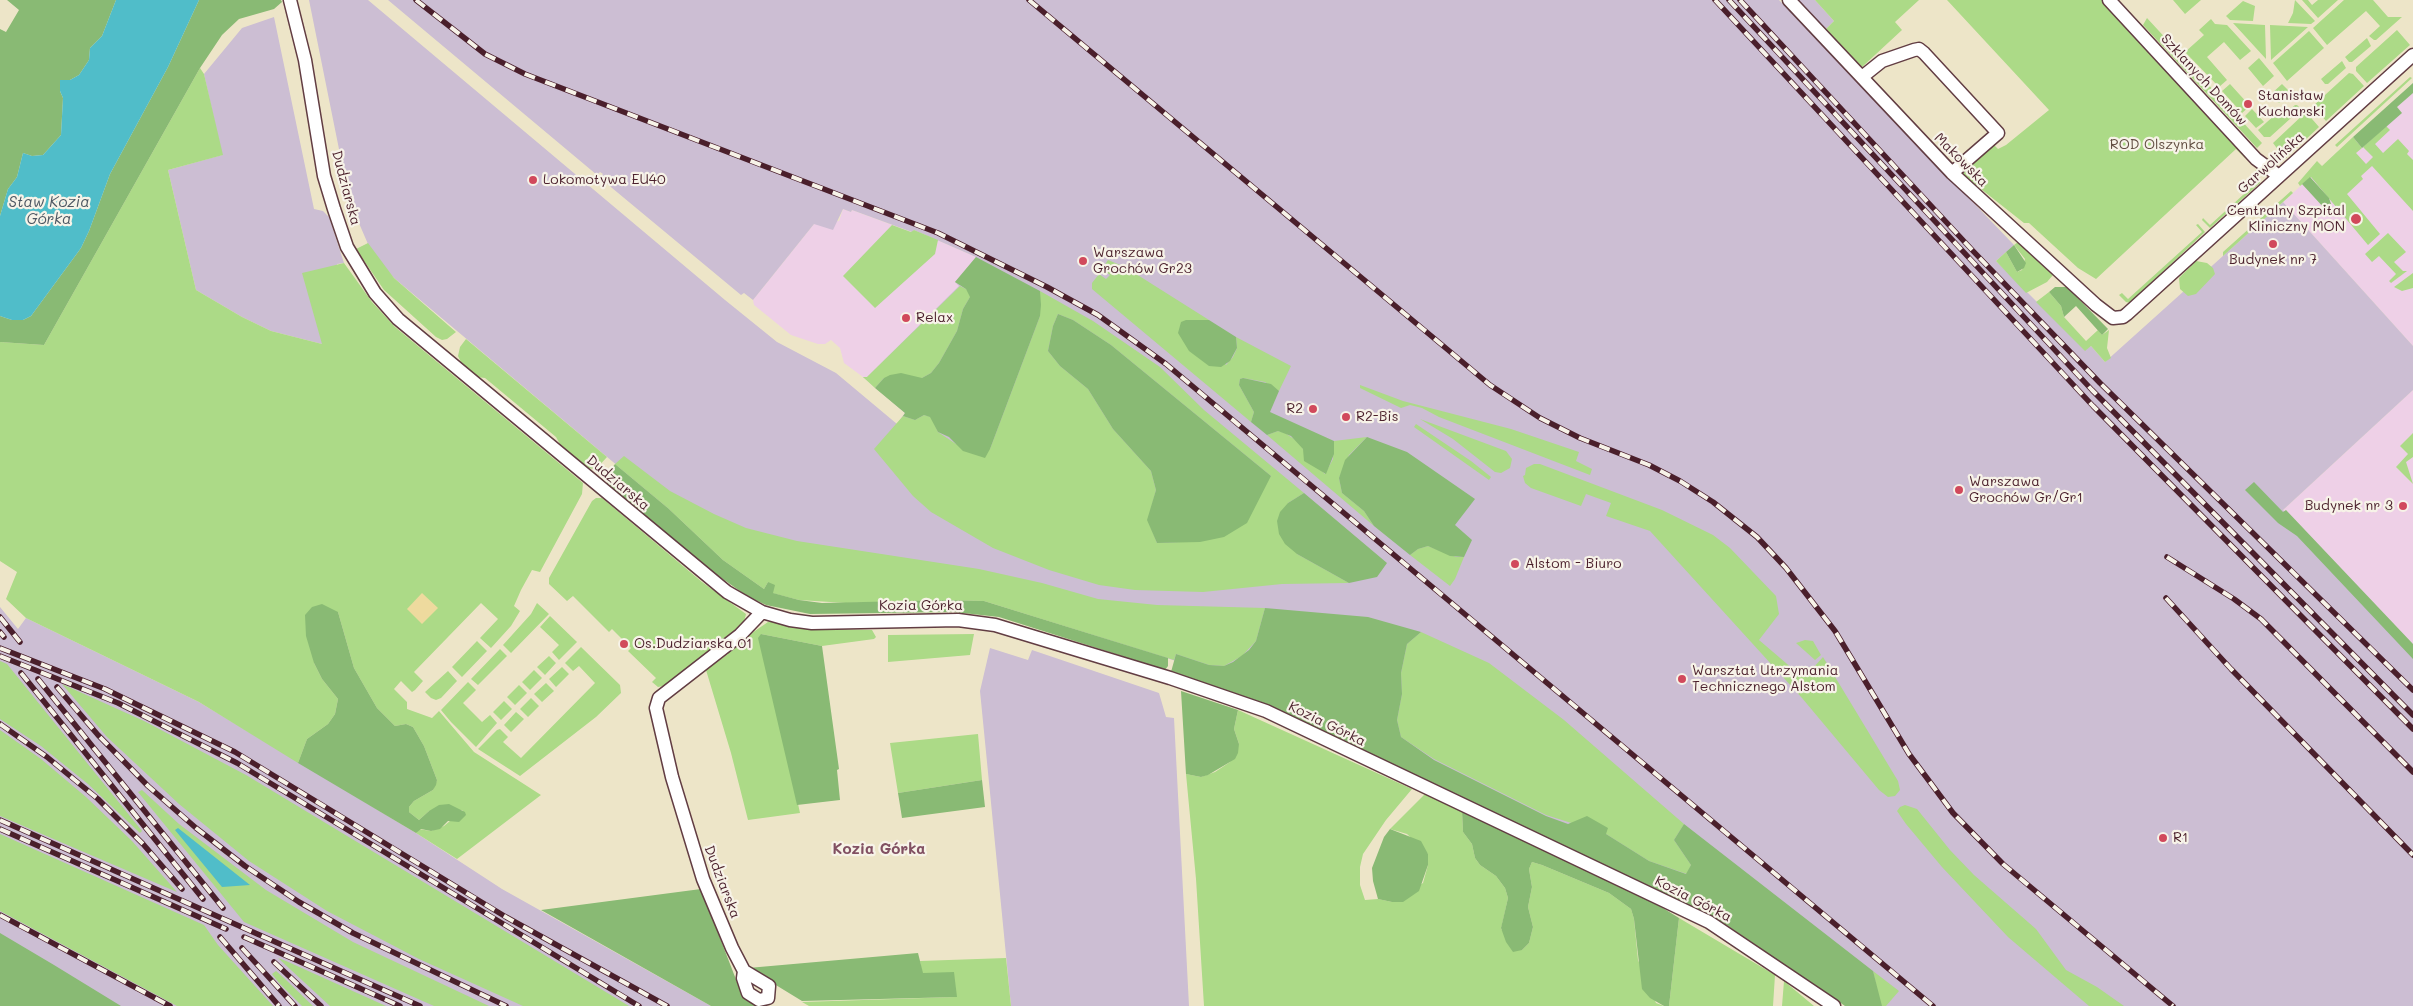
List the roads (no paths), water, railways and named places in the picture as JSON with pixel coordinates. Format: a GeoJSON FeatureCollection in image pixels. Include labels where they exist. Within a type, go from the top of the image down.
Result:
{"type":"FeatureCollection","features":[{"type":"Feature","properties":{"kind":"street","name":"Dudziarska"},"geometry":{"type":"LineString","coordinates":[[290,0],[305,60],[324,176],[347,247],[375,293],[398,319],[696,568],[728,592],[762,612],[740,636],[660,698],[656,708],[672,778],[703,879],[744,971]]}},
{"type":"Feature","properties":{"kind":"street","name":"Makowska"},"geometry":{"type":"LineString","coordinates":[[1789,0],[1952,173],[2102,310],[2114,318],[2123,317],[2127,314]]}},
{"type":"Feature","properties":{"kind":"street","name":"Szklanych Domów"},"geometry":{"type":"LineString","coordinates":[[2109,0],[2256,159],[2280,176]]}},
{"type":"Feature","properties":{"kind":"street"},"geometry":{"type":"LineString","coordinates":[[1862,77],[1882,61],[1919,49],[1924,53],[1998,133],[1952,173]]}},
{"type":"Feature","properties":{"kind":"street","name":"Garwolińska"},"geometry":{"type":"LineString","coordinates":[[2127,314],[2413,55]]}},
{"type":"Feature","properties":{"kind":"street","name":"Kozia Górka"},"geometry":{"type":"LineString","coordinates":[[762,612],[790,620],[812,623],[958,620],[995,625],[1170,678],[1266,711],[1709,922],[1834,1006]]}},
{"type":"Feature","properties":{"kind":"water","name":"Staw Kozia Górka"},"geometry":{"type":"Polygon","coordinates":[[[116,0],[199,0],[168,67],[110,174],[81,248],[31,316],[23,320],[12,320],[0,316],[0,216],[8,189],[17,177],[23,153],[32,156],[43,155],[61,135],[63,98],[60,91],[60,80],[70,80],[79,75],[89,60],[90,48],[102,36],[116,0]]]}},
{"type":"Feature","properties":{"kind":"water"},"geometry":{"type":"Polygon","coordinates":[[[178,828],[250,885],[222,887],[175,830],[178,828]]]}},
{"type":"Feature","properties":{"kind":"railway"},"geometry":{"type":"LineString","coordinates":[[416,0],[485,54],[525,74],[938,233],[1047,287],[1098,315],[1166,364],[1933,1006]]}},
{"type":"Feature","properties":{"kind":"railway"},"geometry":{"type":"LineString","coordinates":[[1029,0],[1490,385],[1540,418],[1580,438],[1649,465],[1680,481],[1713,502],[1757,537],[1786,568],[1835,631],[1909,754],[1953,813],[2003,864],[2173,1006]]}},
{"type":"Feature","properties":{"kind":"railway"},"geometry":{"type":"LineString","coordinates":[[1715,0],[2093,406],[2413,729]]}},
{"type":"Feature","properties":{"kind":"railway"},"geometry":{"type":"LineString","coordinates":[[1729,0],[2092,390],[2413,715]]}},
{"type":"Feature","properties":{"kind":"railway"},"geometry":{"type":"LineString","coordinates":[[1740,0],[1974,252],[2100,383],[2413,690]]}},
{"type":"Feature","properties":{"kind":"railway"},"geometry":{"type":"LineString","coordinates":[[2167,557],[2234,599],[2261,619],[2413,772]]}},
{"type":"Feature","properties":{"kind":"railway"},"geometry":{"type":"LineString","coordinates":[[2166,598],[2231,669],[2413,855]]}},
{"type":"Feature","properties":{"kind":"railway"},"geometry":{"type":"LineString","coordinates":[[0,617],[20,642]]}},
{"type":"Feature","properties":{"kind":"railway"},"geometry":{"type":"LineString","coordinates":[[0,632],[4,637]]}},
{"type":"Feature","properties":{"kind":"railway"},"geometry":{"type":"LineString","coordinates":[[0,648],[105,689],[235,752],[506,917],[667,1006]]}},
{"type":"Feature","properties":{"kind":"railway"},"geometry":{"type":"LineString","coordinates":[[0,656],[118,703],[237,763],[639,1006]]}},
{"type":"Feature","properties":{"kind":"railway"},"geometry":{"type":"LineString","coordinates":[[21,673],[203,899]]}},
{"type":"Feature","properties":{"kind":"railway"},"geometry":{"type":"LineString","coordinates":[[38,679],[223,908]]}},
{"type":"Feature","properties":{"kind":"railway"},"geometry":{"type":"LineString","coordinates":[[57,687],[98,735],[148,786],[196,828],[245,866],[299,902],[353,933],[506,1006]]}},
{"type":"Feature","properties":{"kind":"railway"},"geometry":{"type":"LineString","coordinates":[[0,724],[47,757],[98,799],[143,844],[182,889]]}},
{"type":"Feature","properties":{"kind":"railway"},"geometry":{"type":"LineString","coordinates":[[0,820],[420,1006]]}},
{"type":"Feature","properties":{"kind":"railway"},"geometry":{"type":"LineString","coordinates":[[0,829],[226,929]]}},
{"type":"Feature","properties":{"kind":"railway"},"geometry":{"type":"LineString","coordinates":[[0,915],[170,1006]]}},
{"type":"Feature","properties":{"kind":"railway"},"geometry":{"type":"LineString","coordinates":[[220,937],[279,1006]]}},
{"type":"Feature","properties":{"kind":"railway"},"geometry":{"type":"LineString","coordinates":[[244,937],[400,1006]]}},
{"type":"Feature","properties":{"kind":"railway"},"geometry":{"type":"LineString","coordinates":[[242,948],[295,1006]]}},
{"type":"Feature","properties":{"kind":"railway"},"geometry":{"type":"LineString","coordinates":[[274,962],[321,1006]]}},
{"type":"Feature","properties":{"kind":"place","name":"Stanisław Kucharski"},"geometry":{"type":"Point","coordinates":[2248,104]}},
{"type":"Feature","properties":{"kind":"place","name":"Lokomotywa EU40"},"geometry":{"type":"Point","coordinates":[533,180]}},
{"type":"Feature","properties":{"kind":"place","name":"Centralny Szpital Kliniczny MON"},"geometry":{"type":"Point","coordinates":[2356,219]}},
{"type":"Feature","properties":{"kind":"place","name":"Budynek nr 7"},"geometry":{"type":"Point","coordinates":[2273,244]}},
{"type":"Feature","properties":{"kind":"place","name":"Warszawa Grochów Gr23"},"geometry":{"type":"Point","coordinates":[1083,261]}},
{"type":"Feature","properties":{"kind":"place","name":"Relax"},"geometry":{"type":"Point","coordinates":[906,318]}},
{"type":"Feature","properties":{"kind":"place","name":"R2"},"geometry":{"type":"Point","coordinates":[1313,409]}},
{"type":"Feature","properties":{"kind":"place","name":"R2-Bis"},"geometry":{"type":"Point","coordinates":[1346,417]}},
{"type":"Feature","properties":{"kind":"place","name":"Warszawa Grochów Gr/Gr1"},"geometry":{"type":"Point","coordinates":[1959,490]}},
{"type":"Feature","properties":{"kind":"place","name":"Budynek nr 3"},"geometry":{"type":"Point","coordinates":[2403,506]}},
{"type":"Feature","properties":{"kind":"place","name":"Alstom - Biuro"},"geometry":{"type":"Point","coordinates":[1515,564]}},
{"type":"Feature","properties":{"kind":"place","name":"Os.Dudziarska 01"},"geometry":{"type":"Point","coordinates":[624,644]}},
{"type":"Feature","properties":{"kind":"place","name":"Warsztat Utrzymania Technicznego Alstom"},"geometry":{"type":"Point","coordinates":[1682,679]}},
{"type":"Feature","properties":{"kind":"place","name":"R1"},"geometry":{"type":"Point","coordinates":[2163,838]}},
{"type":"Feature","properties":{"kind":"district","name":"Kozia Górka"},"geometry":{"type":"Point","coordinates":[879,849]}},
{"type":"Feature","properties":{"kind":"park label","name":"ROD Olszynka"},"geometry":{"type":"Point","coordinates":[2157,145]}}]}
